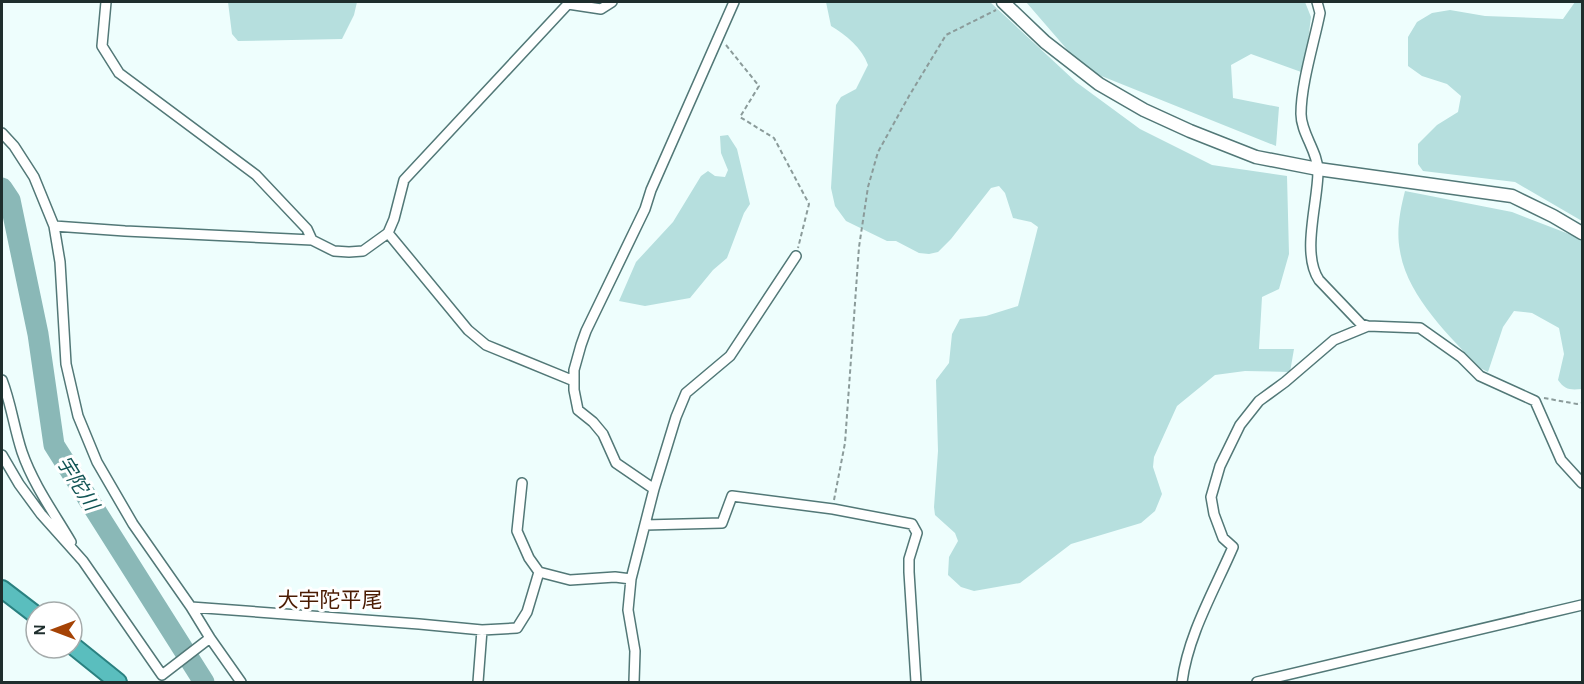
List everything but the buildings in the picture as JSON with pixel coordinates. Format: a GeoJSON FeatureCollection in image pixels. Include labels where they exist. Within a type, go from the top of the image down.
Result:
{"type":"FeatureCollection","features":[{"type":"Feature","properties":{"kind":"highway"},"geometry":{"type":"LineString","coordinates":[[2,588],[24,605]]}},
{"type":"Feature","properties":{"kind":"highway"},"geometry":{"type":"LineString","coordinates":[[84,655],[118,682]]}},
{"type":"Feature","properties":{"kind":"street"},"geometry":{"type":"LineString","coordinates":[[106,2],[102,46],[118,73],[256,175],[307,229],[312,240]]}},
{"type":"Feature","properties":{"kind":"street"},"geometry":{"type":"LineString","coordinates":[[54,226],[312,240],[334,251],[363,251],[388,233],[404,180],[568,3],[601,9],[612,2]]}},
{"type":"Feature","properties":{"kind":"street"},"geometry":{"type":"LineString","coordinates":[[654,489],[616,463],[603,434],[579,410],[574,390],[574,370],[581,345],[645,209],[651,190],[734,2]]}},
{"type":"Feature","properties":{"kind":"street"},"geometry":{"type":"LineString","coordinates":[[1317,2],[1320,14],[1301,116],[1318,169],[1311,251],[1314,272],[1361,324],[1420,328],[1461,357],[1480,376],[1536,401],[1561,460],[1582,483]]}},
{"type":"Feature","properties":{"kind":"street"},"geometry":{"type":"LineString","coordinates":[[1004,3],[1045,42],[1099,84],[1143,110],[1190,131],[1256,157],[1318,169],[1512,196],[1582,233]]}},
{"type":"Feature","properties":{"kind":"street"},"geometry":{"type":"LineString","coordinates":[[2,133],[34,177],[54,226],[60,262],[66,364],[78,416],[97,462],[133,524],[191,607],[209,640],[242,682]]}},
{"type":"Feature","properties":{"kind":"street"},"geometry":{"type":"LineString","coordinates":[[388,233],[468,330],[486,345],[574,381]]}},
{"type":"Feature","properties":{"kind":"street"},"geometry":{"type":"LineString","coordinates":[[634,682],[634,651],[628,610],[631,579],[654,489],[676,417],[686,393],[730,356],[796,256]]}},
{"type":"Feature","properties":{"kind":"street"},"geometry":{"type":"LineString","coordinates":[[1182,682],[1185,662],[1193,640],[1233,548],[1223,538],[1214,514],[1211,497],[1220,466],[1240,425],[1259,401],[1334,340],[1368,326]]}},
{"type":"Feature","properties":{"kind":"street"},"geometry":{"type":"LineString","coordinates":[[2,380],[22,453],[36,482],[83,561],[162,675],[209,640]]}},
{"type":"Feature","properties":{"kind":"street"},"geometry":{"type":"LineString","coordinates":[[2,455],[19,484],[41,514],[83,561]]}},
{"type":"Feature","properties":{"kind":"street"},"geometry":{"type":"LineString","coordinates":[[522,483],[517,531],[529,558],[539,572],[570,580],[615,577],[631,579]]}},
{"type":"Feature","properties":{"kind":"street"},"geometry":{"type":"LineString","coordinates":[[645,525],[722,523],[732,496],[833,509],[912,524],[917,533],[909,559],[916,682]]}},
{"type":"Feature","properties":{"kind":"street"},"geometry":{"type":"LineString","coordinates":[[191,607],[482,630],[517,628],[526,612],[539,572]]}},
{"type":"Feature","properties":{"kind":"street"},"geometry":{"type":"LineString","coordinates":[[1257,682],[1582,605]]}},
{"type":"Feature","properties":{"kind":"street"},"geometry":{"type":"LineString","coordinates":[[478,682],[482,630]]}},
{"type":"Feature","properties":{"kind":"path"},"geometry":{"type":"LineString","coordinates":[[833,509],[845,443],[859,247],[868,187],[878,152],[946,35],[1004,3]]}},
{"type":"Feature","properties":{"kind":"path"},"geometry":{"type":"LineString","coordinates":[[718,35],[759,86],[740,117],[774,138],[809,204],[796,256]]}},
{"type":"Feature","properties":{"kind":"shaded area"},"geometry":{"type":"Polygon","coordinates":[[[228,2],[357,2],[354,15],[342,39],[238,41],[232,34],[228,2]]]}},
{"type":"Feature","properties":{"kind":"shaded area"},"geometry":{"type":"Polygon","coordinates":[[[826,2],[990,2],[1076,82],[1140,129],[1212,165],[1287,176],[1289,254],[1279,289],[1262,297],[1259,349],[1294,349],[1290,372],[1245,371],[1215,375],[1177,406],[1154,457],[1153,467],[1162,494],[1155,511],[1141,523],[1071,544],[1020,583],[974,591],[961,587],[948,575],[949,557],[958,541],[955,533],[935,515],[938,451],[936,380],[949,363],[952,334],[960,319],[986,316],[1018,306],[1038,227],[1031,222],[1013,218],[1005,193],[999,186],[991,188],[938,252],[919,253],[896,241],[887,241],[846,221],[835,206],[831,188],[836,105],[841,97],[856,89],[868,65],[853,42],[831,26],[826,2]]]}},
{"type":"Feature","properties":{"kind":"shaded area"},"geometry":{"type":"Polygon","coordinates":[[[1026,2],[1305,2],[1311,17],[1304,73],[1251,54],[1231,65],[1233,98],[1279,107],[1276,146],[1084,69],[1026,2]]]}},
{"type":"Feature","properties":{"kind":"shaded area"},"geometry":{"type":"Polygon","coordinates":[[[1575,2],[1582,2],[1582,221],[1515,182],[1423,171],[1418,164],[1418,144],[1437,125],[1458,112],[1461,96],[1447,84],[1422,76],[1408,66],[1408,37],[1417,22],[1432,13],[1450,10],[1485,16],[1563,19],[1575,2]]]}},
{"type":"Feature","properties":{"kind":"shaded area"},"geometry":{"type":"Polygon","coordinates":[[[728,135],[737,149],[750,204],[744,213],[727,258],[713,270],[690,298],[645,306],[619,301],[636,262],[673,222],[701,176],[708,171],[715,176],[725,177],[728,170],[721,153],[720,136],[728,135]]]}},
{"type":"Feature","properties":{"kind":"shaded area"},"geometry":{"type":"Polygon","coordinates":[[[1405,191],[1512,212],[1582,239],[1582,389],[1568,389],[1558,380],[1564,354],[1559,328],[1532,313],[1514,311],[1503,327],[1488,372],[1480,368],[1443,329],[1420,300],[1404,268],[1398,236],[1405,191]]]}},
{"type":"Feature","properties":{"kind":"waterway","name":"宇陀川"},"geometry":{"type":"LineString","coordinates":[[2,188],[10,200],[38,334],[54,445],[204,682]]}},
{"type":"Feature","properties":{"kind":"district","name":"大宇陀平尾"},"geometry":{"type":"Point","coordinates":[330,600]}}]}
